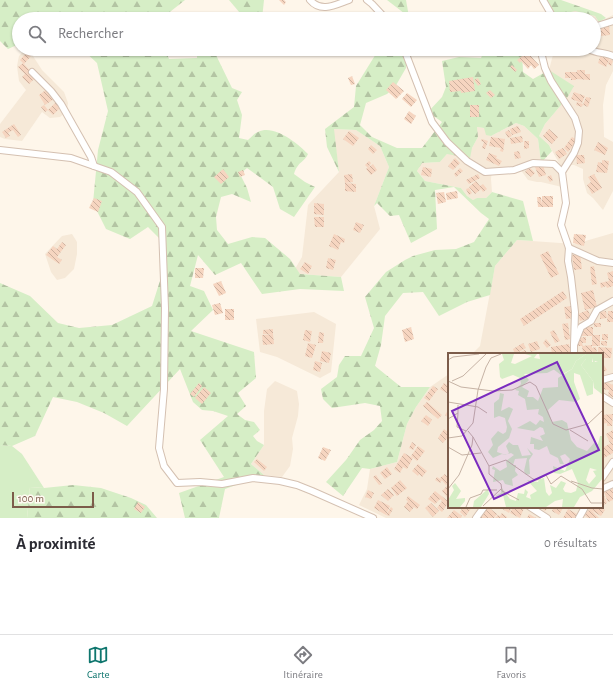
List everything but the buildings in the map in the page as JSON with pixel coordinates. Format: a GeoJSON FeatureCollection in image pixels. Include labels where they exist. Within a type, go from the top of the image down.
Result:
{"type":"FeatureCollection","features":[{"type":"Feature","properties":{"kind":"street"},"geometry":{"type":"LineString","coordinates":[[310,0],[315,6],[321,8],[349,0]]}},
{"type":"Feature","properties":{"kind":"street"},"geometry":{"type":"LineString","coordinates":[[366,0],[379,12]]}},
{"type":"Feature","properties":{"kind":"street"},"geometry":{"type":"LineString","coordinates":[[543,0],[550,12]]}},
{"type":"Feature","properties":{"kind":"street"},"geometry":{"type":"LineString","coordinates":[[601,25],[613,21]]}},
{"type":"Feature","properties":{"kind":"street"},"geometry":{"type":"LineString","coordinates":[[601,53],[613,56]]}},
{"type":"Feature","properties":{"kind":"street"},"geometry":{"type":"LineString","coordinates":[[407,56],[432,122],[447,142],[467,161],[485,172],[514,170],[533,163],[554,164],[562,172],[566,203],[561,225],[569,248],[568,261],[575,312],[574,353]]}},
{"type":"Feature","properties":{"kind":"street"},"geometry":{"type":"LineString","coordinates":[[542,56],[545,68],[551,81],[575,118],[579,131],[578,143],[574,153],[562,172]]}},
{"type":"Feature","properties":{"kind":"street"},"geometry":{"type":"LineString","coordinates":[[32,72],[51,91],[61,104],[91,157],[94,166]]}},
{"type":"Feature","properties":{"kind":"street"},"geometry":{"type":"LineString","coordinates":[[0,150],[71,158],[111,172],[137,192],[162,227],[165,308],[164,389],[160,448],[164,466],[177,483],[200,482],[222,484],[253,478],[280,481],[297,485],[373,518]]}},
{"type":"Feature","properties":{"kind":"street"},"geometry":{"type":"LineString","coordinates":[[569,248],[598,260],[613,263]]}},
{"type":"Feature","properties":{"kind":"street"},"geometry":{"type":"LineString","coordinates":[[574,345],[581,327],[591,321],[597,310],[613,301]]}},
{"type":"Feature","properties":{"kind":"street"},"geometry":{"type":"LineString","coordinates":[[603,380],[613,377]]}},
{"type":"Feature","properties":{"kind":"street"},"geometry":{"type":"LineString","coordinates":[[603,397],[613,402]]}},
{"type":"Feature","properties":{"kind":"street"},"geometry":{"type":"LineString","coordinates":[[603,477],[613,462]]}},
{"type":"Feature","properties":{"kind":"street"},"geometry":{"type":"LineString","coordinates":[[603,489],[613,484]]}},
{"type":"Feature","properties":{"kind":"street"},"geometry":{"type":"LineString","coordinates":[[476,518],[483,508]]}},
{"type":"Feature","properties":{"kind":"street"},"geometry":{"type":"LineString","coordinates":[[532,508],[547,518]]}},
{"type":"Feature","properties":{"kind":"street"},"geometry":{"type":"LineString","coordinates":[[579,518],[584,508]]}},
{"type":"Feature","properties":{"kind":"shaded area"},"geometry":{"type":"Polygon","coordinates":[[[613,15],[613,71],[606,85],[603,105],[604,137],[613,142],[613,191],[603,210],[587,193],[583,179],[583,169],[574,165],[560,165],[549,145],[539,136],[545,124],[567,98],[549,70],[553,56],[601,56],[601,21],[613,15]]]}},
{"type":"Feature","properties":{"kind":"shaded area"},"geometry":{"type":"Polygon","coordinates":[[[19,56],[33,56],[42,70],[64,92],[68,103],[67,111],[60,117],[50,118],[42,112],[22,141],[0,137],[0,124],[26,90],[19,81],[17,66],[19,56]]]}},
{"type":"Feature","properties":{"kind":"shaded area"},"geometry":{"type":"Polygon","coordinates":[[[516,123],[524,126],[538,139],[541,163],[562,171],[562,187],[528,180],[520,169],[500,167],[492,169],[492,192],[486,198],[478,198],[473,200],[467,196],[461,188],[425,181],[417,171],[422,163],[440,162],[447,154],[472,148],[478,137],[477,127],[484,128],[491,136],[516,123]]]}},
{"type":"Feature","properties":{"kind":"shaded area"},"geometry":{"type":"Polygon","coordinates":[[[333,129],[356,130],[380,146],[389,167],[374,206],[380,229],[341,277],[300,274],[295,269],[302,257],[308,205],[339,172],[333,129]]]}},
{"type":"Feature","properties":{"kind":"shaded area"},"geometry":{"type":"Polygon","coordinates":[[[613,233],[613,518],[386,518],[359,505],[367,489],[370,469],[397,462],[407,424],[416,407],[430,387],[448,375],[448,508],[603,508],[603,353],[473,353],[480,346],[495,266],[517,240],[575,244],[613,233]]]}},
{"type":"Feature","properties":{"kind":"shaded area"},"geometry":{"type":"Polygon","coordinates":[[[72,234],[77,242],[77,254],[74,269],[65,278],[57,280],[51,272],[45,254],[62,236],[72,234]]]}},
{"type":"Feature","properties":{"kind":"shaded area"},"geometry":{"type":"Polygon","coordinates":[[[314,312],[336,324],[331,372],[320,378],[277,357],[260,352],[256,319],[314,312]]]}},
{"type":"Feature","properties":{"kind":"shaded area"},"geometry":{"type":"Polygon","coordinates":[[[275,381],[297,391],[299,404],[298,416],[292,438],[293,449],[290,466],[282,477],[264,475],[251,464],[264,445],[264,411],[267,389],[275,381]]]}},
{"type":"Feature","properties":{"kind":"green space"},"geometry":{"type":"Polygon","coordinates":[[[0,0],[185,0],[170,12],[12,12],[12,47],[8,49],[0,41],[0,0]]]}},
{"type":"Feature","properties":{"kind":"green space"},"geometry":{"type":"Polygon","coordinates":[[[229,0],[264,0],[263,12],[239,12],[229,0]]]}},
{"type":"Feature","properties":{"kind":"green space"},"geometry":{"type":"Polygon","coordinates":[[[387,0],[406,0],[408,12],[403,12],[387,0]]]}},
{"type":"Feature","properties":{"kind":"green space"},"geometry":{"type":"Polygon","coordinates":[[[542,0],[561,0],[595,12],[575,11],[546,12],[542,0]]]}},
{"type":"Feature","properties":{"kind":"green space"},"geometry":{"type":"Polygon","coordinates":[[[601,14],[606,18],[601,21],[601,14]]]}},
{"type":"Feature","properties":{"kind":"green space"},"geometry":{"type":"Polygon","coordinates":[[[90,56],[168,56],[169,59],[197,58],[197,56],[216,56],[232,88],[242,92],[237,100],[242,115],[239,138],[248,140],[254,134],[264,130],[278,133],[292,140],[308,154],[299,164],[294,174],[315,187],[294,217],[280,209],[273,187],[247,168],[240,174],[247,188],[251,202],[232,194],[221,197],[216,217],[217,230],[228,244],[252,237],[265,238],[290,259],[300,274],[341,277],[344,291],[300,289],[262,294],[241,263],[215,275],[198,255],[190,286],[204,291],[213,310],[191,331],[254,352],[256,378],[238,393],[246,406],[237,414],[245,420],[254,422],[260,430],[253,436],[257,441],[264,445],[251,464],[264,475],[225,489],[219,518],[185,518],[179,493],[224,477],[200,440],[228,416],[213,411],[202,410],[193,402],[180,369],[127,426],[104,413],[77,402],[53,397],[35,436],[12,446],[0,445],[0,283],[30,296],[58,323],[79,328],[112,325],[152,306],[164,268],[162,241],[148,227],[130,239],[106,229],[93,203],[98,150],[108,111],[97,63],[90,56]]]}},
{"type":"Feature","properties":{"kind":"green space"},"geometry":{"type":"Polygon","coordinates":[[[375,56],[406,56],[406,68],[395,87],[387,94],[366,103],[360,125],[372,137],[397,148],[422,148],[442,122],[428,112],[442,97],[446,87],[442,61],[459,57],[481,58],[482,56],[522,56],[523,72],[533,79],[549,70],[574,86],[567,98],[545,124],[539,136],[549,145],[552,151],[541,163],[538,139],[524,126],[516,123],[491,136],[486,135],[484,128],[477,127],[478,137],[472,148],[470,158],[447,154],[440,162],[422,163],[417,171],[425,181],[461,188],[467,196],[473,200],[477,198],[486,198],[492,192],[523,201],[533,241],[517,240],[495,266],[490,295],[467,302],[439,316],[423,292],[403,293],[385,316],[381,345],[375,366],[401,387],[430,387],[416,407],[407,424],[397,462],[370,469],[362,468],[343,496],[326,482],[346,460],[360,440],[374,430],[382,421],[380,406],[365,403],[332,408],[323,399],[321,389],[337,377],[339,365],[345,356],[361,356],[374,328],[365,297],[386,272],[405,260],[413,256],[435,250],[456,249],[474,242],[489,219],[454,187],[435,190],[437,229],[411,243],[399,215],[390,216],[377,203],[374,206],[389,167],[380,146],[356,130],[334,129],[339,172],[327,147],[325,129],[354,107],[356,86],[375,56]]]}},
{"type":"Feature","properties":{"kind":"green space"},"geometry":{"type":"Polygon","coordinates":[[[0,445],[12,446],[22,454],[44,488],[30,487],[27,518],[0,518],[0,445]]]}},
{"type":"Feature","properties":{"kind":"green space"},"geometry":{"type":"Polygon","coordinates":[[[73,485],[101,488],[131,498],[146,505],[157,518],[27,518],[30,487],[44,488],[73,485]]]}}]}
